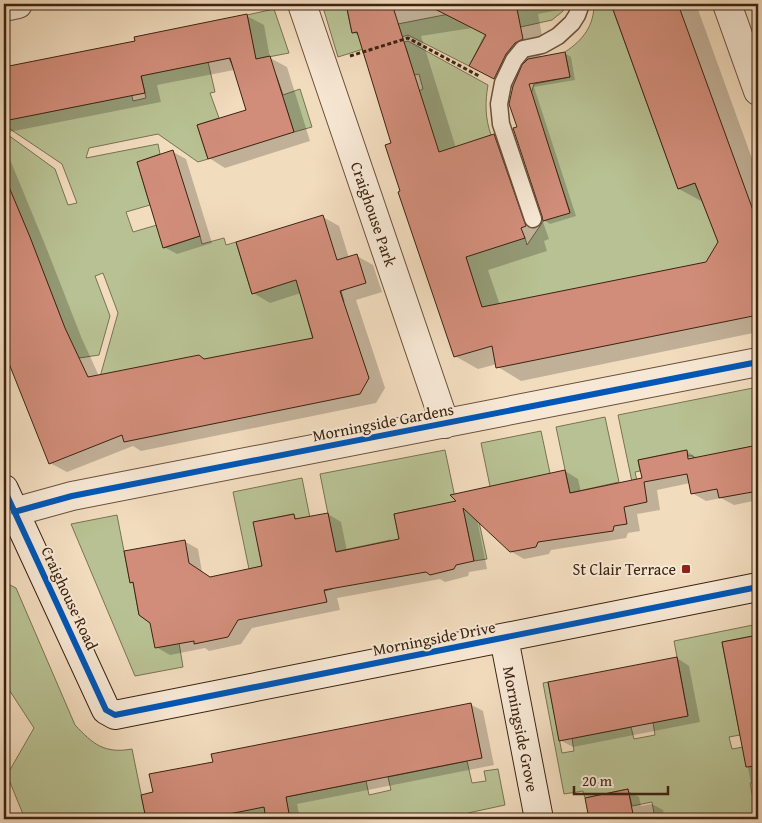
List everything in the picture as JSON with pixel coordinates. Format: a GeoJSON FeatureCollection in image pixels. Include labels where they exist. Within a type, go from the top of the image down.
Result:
{"type":"FeatureCollection","features":[{"type":"Feature","properties":{"kind":"street"},"geometry":{"type":"LineString","coordinates":[[4,6],[18,4]]}},
{"type":"Feature","properties":{"kind":"street","name":"Craighouse Park"},"geometry":{"type":"LineString","coordinates":[[302,4],[445,424]]}},
{"type":"Feature","properties":{"kind":"street"},"geometry":{"type":"LineString","coordinates":[[727,4],[758,90]]}},
{"type":"Feature","properties":{"kind":"street","name":"Morningside Gardens"},"geometry":{"type":"LineString","coordinates":[[9,500],[72,496],[758,362]]}},
{"type":"Feature","properties":{"kind":"street","name":"Craighouse Road"},"geometry":{"type":"LineString","coordinates":[[9,500],[106,710],[115,716]]}},
{"type":"Feature","properties":{"kind":"street","name":"Morningside Drive"},"geometry":{"type":"LineString","coordinates":[[115,716],[758,587]]}},
{"type":"Feature","properties":{"kind":"street","name":"Morningside Grove"},"geometry":{"type":"LineString","coordinates":[[504,638],[539,819]]}},
{"type":"Feature","properties":{"kind":"lane"},"geometry":{"type":"LineString","coordinates":[[533,220],[501,124],[499,104],[502,88],[507,72],[514,60],[524,49],[542,45],[558,36],[572,23],[581,4]]}},
{"type":"Feature","properties":{"kind":"path"},"geometry":{"type":"LineString","coordinates":[[322,65],[408,38],[502,88]]}},
{"type":"Feature","properties":{"kind":"green space"},"geometry":{"type":"Polygon","coordinates":[[[322,4],[346,4],[352,33],[500,4],[566,4],[563,11],[552,20],[485,35],[469,66],[408,35],[338,57],[322,4]]]}},
{"type":"Feature","properties":{"kind":"green space"},"geometry":{"type":"Polygon","coordinates":[[[594,4],[611,4],[678,189],[695,183],[724,256],[718,260],[487,323],[425,132],[419,91],[423,89],[419,74],[414,75],[406,48],[366,60],[364,55],[408,41],[488,85],[486,110],[491,135],[468,143],[525,238],[527,245],[544,220],[570,212],[531,94],[534,84],[570,77],[565,52],[577,43],[590,26],[594,4]]]}},
{"type":"Feature","properties":{"kind":"green space"},"geometry":{"type":"Polygon","coordinates":[[[274,9],[289,53],[263,58],[267,77],[276,75],[283,95],[300,89],[312,127],[294,132],[283,98],[277,100],[241,85],[229,58],[237,57],[256,61],[247,15],[274,9]]]}},
{"type":"Feature","properties":{"kind":"green space"},"geometry":{"type":"Polygon","coordinates":[[[208,62],[215,92],[210,93],[219,118],[197,125],[208,159],[198,162],[158,134],[89,148],[86,158],[158,144],[160,154],[137,162],[150,205],[126,212],[133,232],[157,225],[164,248],[200,236],[202,244],[224,238],[226,245],[236,242],[252,294],[274,287],[269,269],[346,289],[341,291],[344,302],[306,314],[318,358],[98,384],[118,313],[103,273],[95,276],[110,316],[99,355],[79,358],[64,353],[59,314],[10,191],[4,194],[4,132],[55,169],[68,205],[77,203],[62,164],[4,125],[4,111],[130,86],[133,101],[146,98],[141,75],[208,62]]]}},
{"type":"Feature","properties":{"kind":"green space"},"geometry":{"type":"Polygon","coordinates":[[[758,387],[758,445],[711,455],[696,474],[693,456],[688,456],[686,450],[638,460],[640,471],[635,472],[637,481],[632,482],[618,415],[758,387]]]}},
{"type":"Feature","properties":{"kind":"green space"},"geometry":{"type":"Polygon","coordinates":[[[605,417],[619,482],[570,493],[556,427],[605,417]]]}},
{"type":"Feature","properties":{"kind":"green space"},"geometry":{"type":"Polygon","coordinates":[[[541,431],[551,478],[491,491],[481,443],[541,431]]]}},
{"type":"Feature","properties":{"kind":"green space"},"geometry":{"type":"Polygon","coordinates":[[[445,450],[457,507],[475,503],[487,559],[474,561],[465,519],[433,526],[428,507],[394,514],[398,533],[405,531],[414,573],[391,540],[325,554],[332,589],[324,591],[317,555],[302,558],[293,514],[254,522],[262,566],[249,569],[233,492],[302,478],[315,543],[333,539],[320,474],[445,450]]]}},
{"type":"Feature","properties":{"kind":"green space"},"geometry":{"type":"Polygon","coordinates":[[[117,515],[130,582],[133,582],[139,615],[179,643],[183,667],[135,676],[71,524],[117,515]]]}},
{"type":"Feature","properties":{"kind":"green space"},"geometry":{"type":"Polygon","coordinates":[[[4,582],[16,588],[75,725],[94,742],[106,749],[132,749],[146,818],[156,816],[157,819],[25,819],[7,775],[34,728],[4,682],[4,582]]]}},
{"type":"Feature","properties":{"kind":"green space"},"geometry":{"type":"Polygon","coordinates":[[[758,624],[758,635],[722,642],[740,735],[729,737],[732,749],[755,745],[758,742],[758,781],[750,783],[755,809],[758,809],[758,819],[655,819],[652,802],[632,806],[628,789],[585,798],[583,791],[564,794],[543,683],[548,682],[562,753],[574,751],[572,738],[631,727],[634,739],[655,735],[653,722],[688,715],[674,641],[758,624]]]}},
{"type":"Feature","properties":{"kind":"green space"},"geometry":{"type":"Polygon","coordinates":[[[467,761],[472,783],[486,781],[484,771],[498,769],[505,805],[468,813],[469,819],[204,819],[223,815],[222,810],[263,802],[266,815],[286,797],[366,781],[369,795],[391,790],[388,777],[467,761]]]}},
{"type":"Feature","properties":{"kind":"building"},"geometry":{"type":"Polygon","coordinates":[[[346,4],[392,4],[439,152],[494,134],[526,226],[521,228],[525,238],[466,257],[482,307],[706,262],[718,242],[695,183],[678,189],[611,4],[678,4],[758,224],[758,315],[496,368],[492,346],[454,357],[398,192],[400,191],[385,145],[391,143],[357,32],[352,33],[346,4]]]}},
{"type":"Feature","properties":{"kind":"building"},"geometry":{"type":"Polygon","coordinates":[[[425,4],[516,4],[523,39],[515,43],[506,54],[494,79],[469,66],[486,35],[425,4]]]}},
{"type":"Feature","properties":{"kind":"building"},"geometry":{"type":"Polygon","coordinates":[[[247,14],[256,59],[270,56],[294,132],[208,159],[197,125],[246,110],[230,58],[141,76],[145,93],[4,121],[4,67],[135,41],[134,37],[247,14]]]}},
{"type":"Feature","properties":{"kind":"building"},"geometry":{"type":"Polygon","coordinates":[[[565,52],[570,77],[529,84],[570,213],[543,221],[513,128],[517,127],[509,104],[513,86],[522,65],[528,59],[565,52]]]}},
{"type":"Feature","properties":{"kind":"building"},"geometry":{"type":"Polygon","coordinates":[[[173,150],[200,236],[163,248],[137,162],[173,150]]]}},
{"type":"Feature","properties":{"kind":"building"},"geometry":{"type":"Polygon","coordinates":[[[4,175],[65,328],[88,377],[199,355],[204,359],[313,338],[296,280],[252,294],[236,242],[323,215],[337,260],[357,254],[366,283],[340,291],[369,378],[360,394],[124,442],[122,435],[49,464],[4,351],[4,175]]]}},
{"type":"Feature","properties":{"kind":"building"},"geometry":{"type":"Polygon","coordinates":[[[758,445],[758,491],[719,498],[717,489],[691,494],[687,474],[644,482],[647,502],[624,507],[627,524],[614,526],[613,531],[538,542],[536,547],[510,552],[463,508],[474,561],[456,565],[454,569],[430,575],[426,572],[324,590],[327,602],[238,620],[228,637],[194,644],[194,641],[155,648],[150,623],[139,615],[133,582],[130,583],[124,551],[185,540],[189,563],[210,577],[262,566],[253,522],[294,514],[295,519],[328,513],[336,552],[399,539],[394,514],[456,501],[450,495],[565,470],[570,493],[642,478],[638,460],[687,450],[688,459],[758,445]]]}},
{"type":"Feature","properties":{"kind":"building"},"geometry":{"type":"Polygon","coordinates":[[[758,635],[758,766],[746,767],[722,642],[758,635]]]}},
{"type":"Feature","properties":{"kind":"building"},"geometry":{"type":"Polygon","coordinates":[[[677,657],[688,716],[559,741],[548,682],[677,657]]]}},
{"type":"Feature","properties":{"kind":"building"},"geometry":{"type":"Polygon","coordinates":[[[471,703],[482,758],[286,797],[290,819],[266,819],[264,807],[204,819],[146,819],[141,795],[153,792],[149,774],[213,762],[211,754],[471,703]]]}},
{"type":"Feature","properties":{"kind":"building"},"geometry":{"type":"Polygon","coordinates":[[[628,789],[634,819],[589,819],[585,798],[628,789]]]}},
{"type":"Feature","properties":{"kind":"cycle path"},"geometry":{"type":"LineString","coordinates":[[14,512],[72,496],[758,362]]}},
{"type":"Feature","properties":{"kind":"cycle path"},"geometry":{"type":"LineString","coordinates":[[4,489],[106,710],[115,715],[758,587]]}},
{"type":"Feature","properties":{"kind":"place","name":"St Clair Terrace"},"geometry":{"type":"Point","coordinates":[686,569]}}]}
